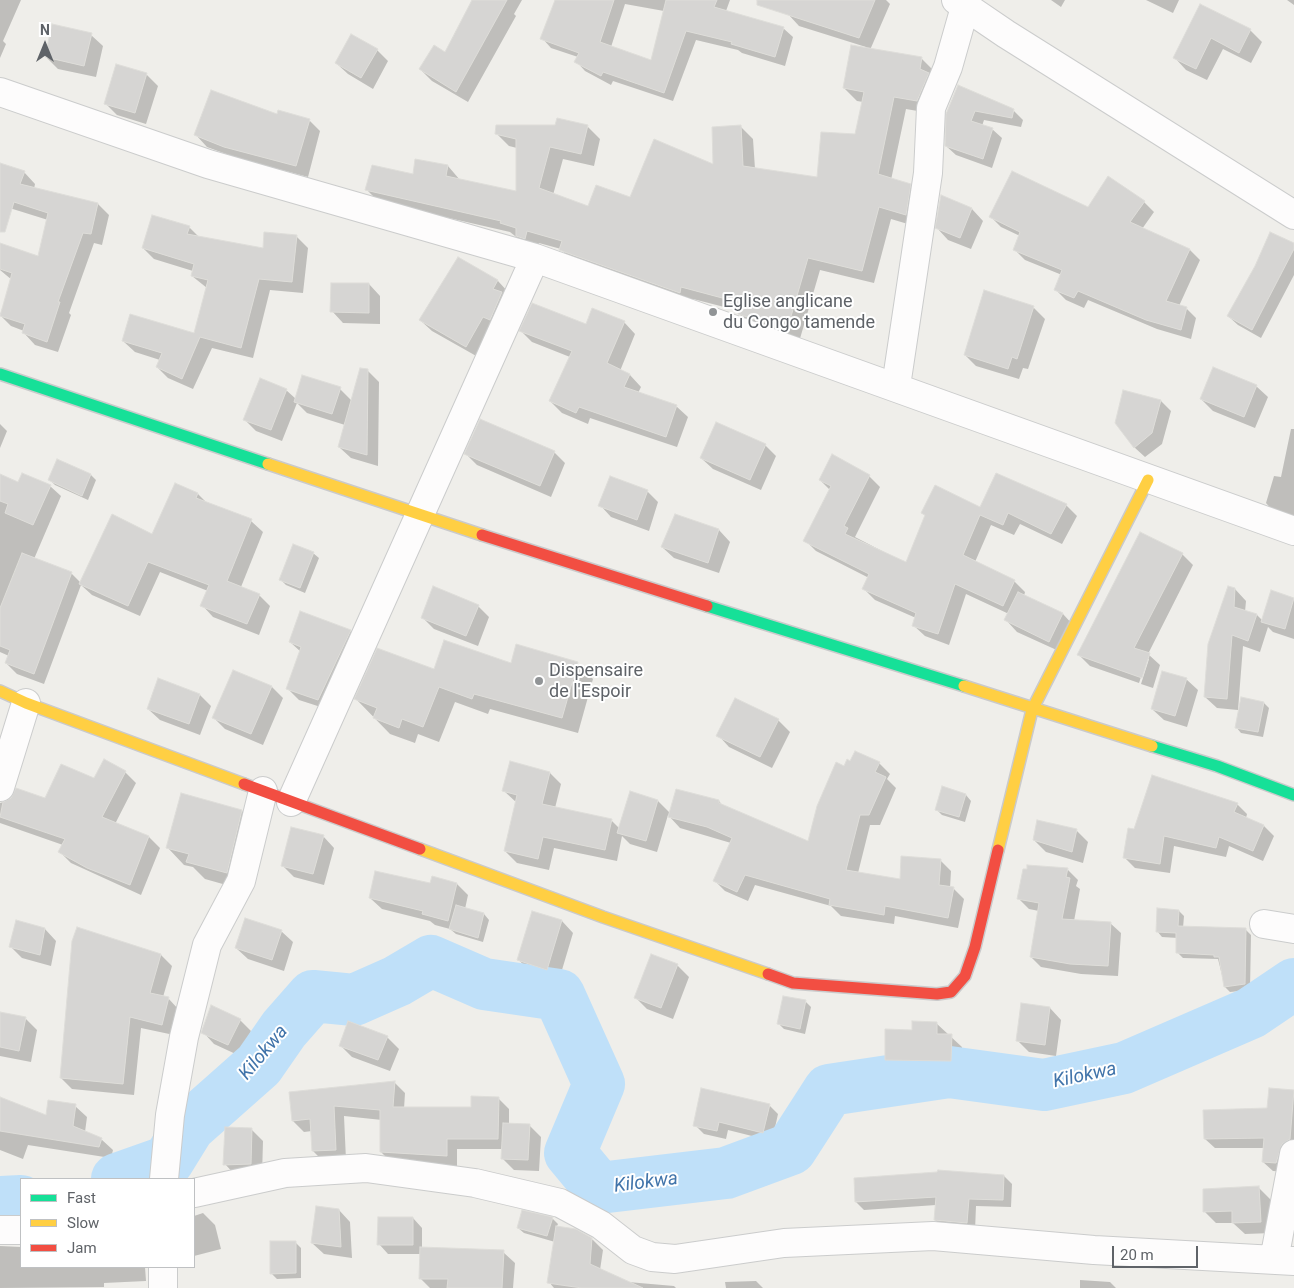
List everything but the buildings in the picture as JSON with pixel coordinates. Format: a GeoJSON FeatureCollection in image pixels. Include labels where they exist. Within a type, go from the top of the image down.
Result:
{"type":"FeatureCollection","features":[{"type":"Feature","properties":{"kind":"street"},"geometry":{"type":"LineString","coordinates":[[896,386],[928,173],[931,108],[948,67],[961,3],[1291,207]]}},
{"type":"Feature","properties":{"kind":"street"},"geometry":{"type":"LineString","coordinates":[[0,92],[208,164],[535,258],[896,386],[1148,480],[1294,531]]}},
{"type":"Feature","properties":{"kind":"street"},"geometry":{"type":"LineString","coordinates":[[291,802],[535,258]]}},
{"type":"Feature","properties":{"kind":"street"},"geometry":{"type":"LineString","coordinates":[[0,374],[419,515],[732,612],[1032,710],[1217,766],[1294,795]]}},
{"type":"Feature","properties":{"kind":"street"},"geometry":{"type":"LineString","coordinates":[[0,691],[26,703],[603,917],[793,982],[937,994],[950,992],[966,976],[984,911],[1032,710],[1148,480]]}},
{"type":"Feature","properties":{"kind":"street"},"geometry":{"type":"LineString","coordinates":[[0,787],[26,703]]}},
{"type":"Feature","properties":{"kind":"street"},"geometry":{"type":"LineString","coordinates":[[164,1178],[170,1116],[184,1036],[206,945],[241,881],[263,791]]}},
{"type":"Feature","properties":{"kind":"street"},"geometry":{"type":"LineString","coordinates":[[1264,924],[1294,929]]}},
{"type":"Feature","properties":{"kind":"street"},"geometry":{"type":"LineString","coordinates":[[195,1192],[285,1173],[366,1168],[475,1183],[560,1202],[601,1225],[633,1250],[652,1257],[675,1260],[784,1243],[933,1236],[1094,1250],[1284,1260],[1294,1154]]}},
{"type":"Feature","properties":{"kind":"street"},"geometry":{"type":"LineString","coordinates":[[0,1230],[20,1230]]}},
{"type":"Feature","properties":{"kind":"street"},"geometry":{"type":"LineString","coordinates":[[163,1268],[163,1288]]}},
{"type":"Feature","properties":{"kind":"waterway","name":"Kilokwa"},"geometry":{"type":"LineString","coordinates":[[120,1178],[168,1161],[189,1127],[259,1065],[284,1029],[313,996],[354,1000],[397,981],[431,961],[484,984],[559,995],[599,1084],[570,1153],[599,1188],[726,1173],[791,1149],[829,1090],[949,1072],[1044,1085],[1124,1068],[1251,1013],[1294,984]]}},
{"type":"Feature","properties":{"kind":"waterway","name":"Kilokwa"},"geometry":{"type":"LineString","coordinates":[[0,1202],[20,1201]]}},
{"type":"Feature","properties":{"kind":"traffic: fast"},"geometry":{"type":"LineString","coordinates":[[0,374],[268,464]]}},
{"type":"Feature","properties":{"kind":"traffic: fast"},"geometry":{"type":"LineString","coordinates":[[707,606],[964,686]]}},
{"type":"Feature","properties":{"kind":"traffic: fast"},"geometry":{"type":"LineString","coordinates":[[1152,746],[1217,766],[1294,795]]}},
{"type":"Feature","properties":{"kind":"traffic: slow"},"geometry":{"type":"LineString","coordinates":[[268,464],[482,535]]}},
{"type":"Feature","properties":{"kind":"traffic: slow"},"geometry":{"type":"LineString","coordinates":[[998,850],[1032,710],[1148,480]]}},
{"type":"Feature","properties":{"kind":"traffic: slow"},"geometry":{"type":"LineString","coordinates":[[964,686],[1152,746]]}},
{"type":"Feature","properties":{"kind":"traffic: slow"},"geometry":{"type":"LineString","coordinates":[[0,691],[26,703],[244,784]]}},
{"type":"Feature","properties":{"kind":"traffic: slow"},"geometry":{"type":"LineString","coordinates":[[420,849],[603,917],[768,974]]}},
{"type":"Feature","properties":{"kind":"traffic: jam"},"geometry":{"type":"LineString","coordinates":[[482,535],[707,606]]}},
{"type":"Feature","properties":{"kind":"traffic: jam"},"geometry":{"type":"LineString","coordinates":[[244,784],[420,849]]}},
{"type":"Feature","properties":{"kind":"traffic: jam"},"geometry":{"type":"LineString","coordinates":[[768,974],[793,983],[937,994],[951,992],[965,976],[975,947],[998,850]]}},
{"type":"Feature","properties":{"kind":"place","name":"Eglise anglicane du Congo tamende"},"geometry":{"type":"Point","coordinates":[713,312]}},
{"type":"Feature","properties":{"kind":"place","name":"Dispensaire de l'Espoir"},"geometry":{"type":"Point","coordinates":[539,681]}}]}
